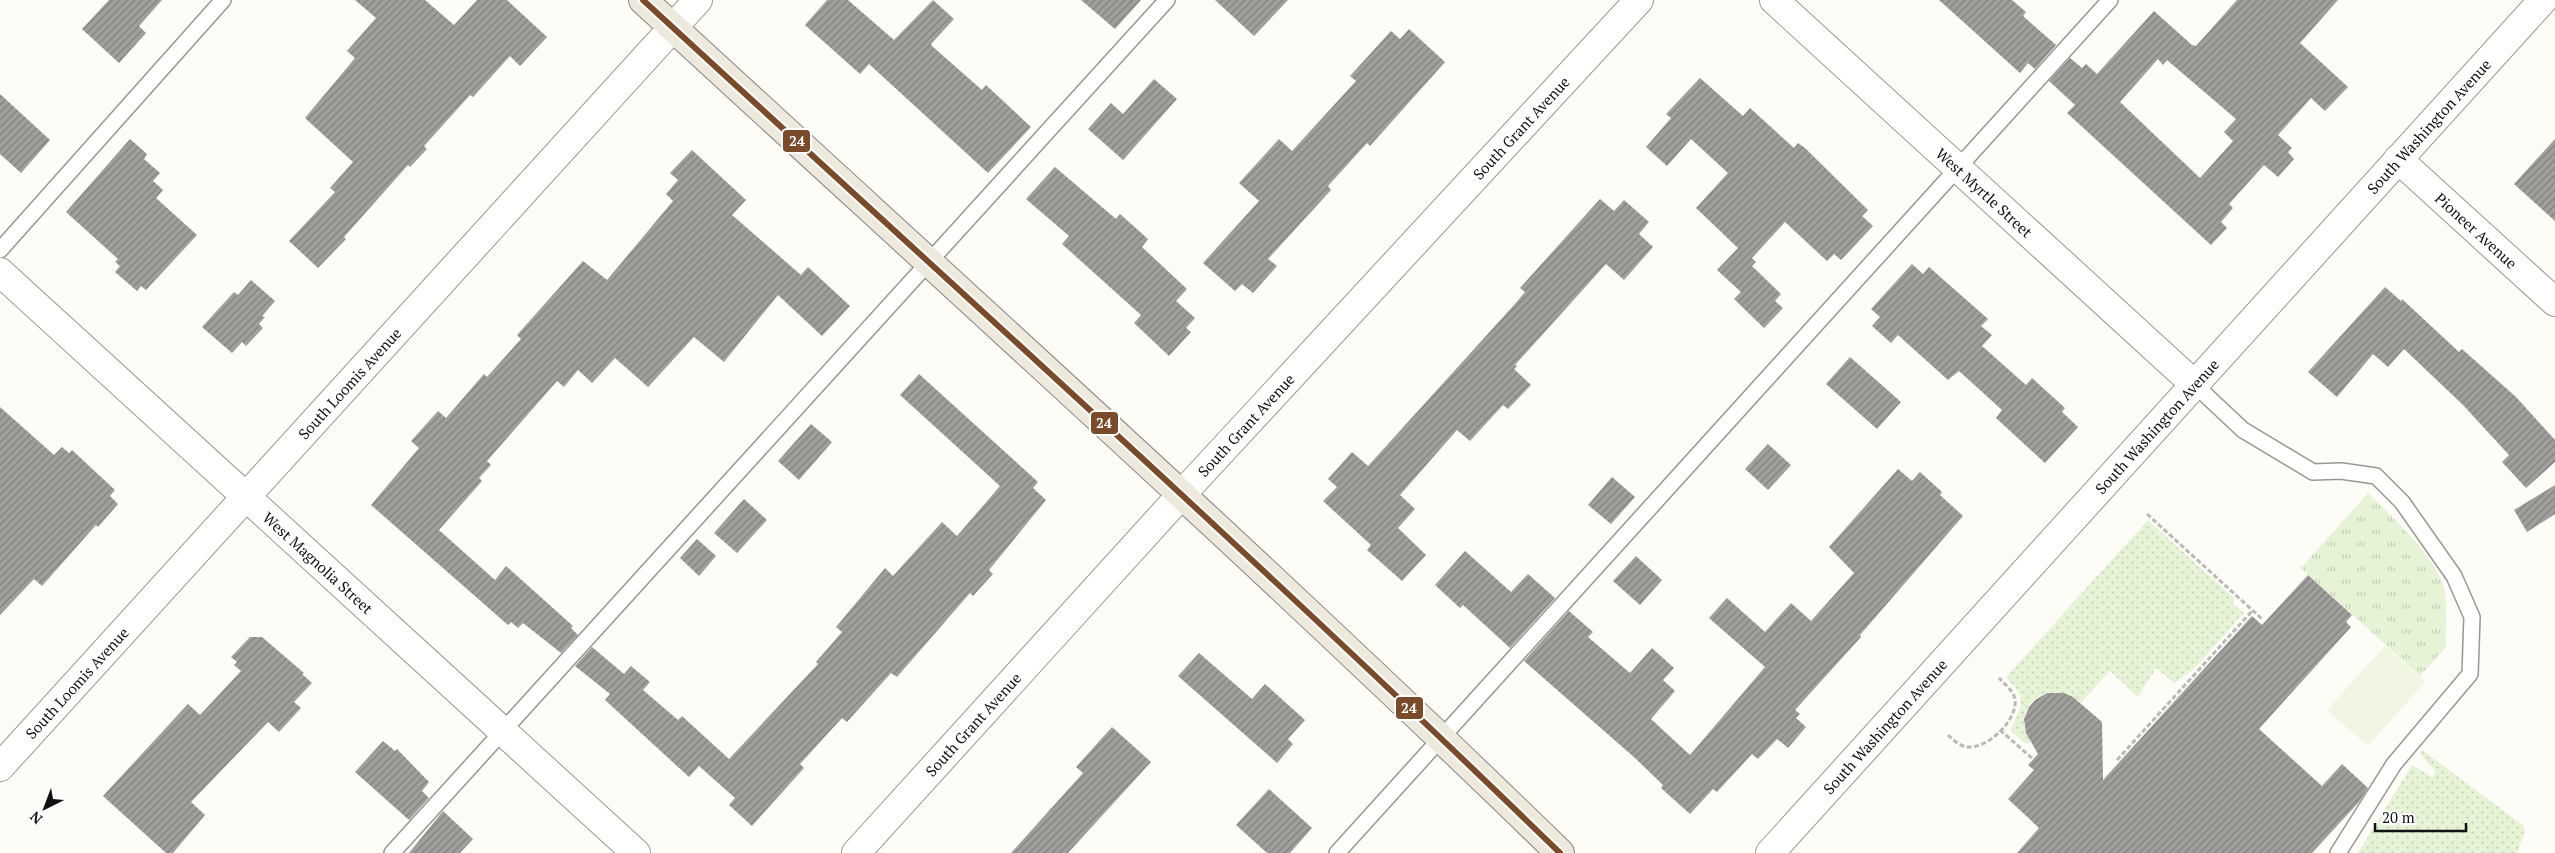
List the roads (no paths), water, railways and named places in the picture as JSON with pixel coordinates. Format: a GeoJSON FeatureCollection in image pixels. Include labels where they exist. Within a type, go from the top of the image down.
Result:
{"type":"FeatureCollection","features":[{"type":"Feature","properties":{"kind":"main road"},"geometry":{"type":"LineString","coordinates":[[643,0],[1182,494],[1443,739],[1560,853]]}},
{"type":"Feature","properties":{"kind":"street","name":"South Loomis Avenue"},"geometry":{"type":"LineString","coordinates":[[0,767],[698,0]]}},
{"type":"Feature","properties":{"kind":"street","name":"South Grant Avenue"},"geometry":{"type":"LineString","coordinates":[[856,853],[1182,494],[1639,0]]}},
{"type":"Feature","properties":{"kind":"street","name":"West Myrtle Street"},"geometry":{"type":"LineString","coordinates":[[1774,0],[2194,384]]}},
{"type":"Feature","properties":{"kind":"street","name":"South Washington Avenue"},"geometry":{"type":"LineString","coordinates":[[1770,853],[2543,0]]}},
{"type":"Feature","properties":{"kind":"street","name":"Pioneer Avenue"},"geometry":{"type":"LineString","coordinates":[[2398,159],[2555,302]]}},
{"type":"Feature","properties":{"kind":"street","name":"West Magnolia Street"},"geometry":{"type":"LineString","coordinates":[[0,272],[636,853]]}},
{"type":"Feature","properties":{"kind":"lane"},"geometry":{"type":"LineString","coordinates":[[0,250],[223,0]]}},
{"type":"Feature","properties":{"kind":"lane"},"geometry":{"type":"LineString","coordinates":[[392,853],[1167,0]]}},
{"type":"Feature","properties":{"kind":"lane"},"geometry":{"type":"LineString","coordinates":[[1337,853],[1443,739],[2110,0]]}},
{"type":"Feature","properties":{"kind":"lane"},"geometry":{"type":"LineString","coordinates":[[2194,384],[2243,430],[2313,472],[2341,471],[2376,476],[2402,502],[2454,576],[2472,617],[2470,674],[2394,764],[2338,853]]}}]}
